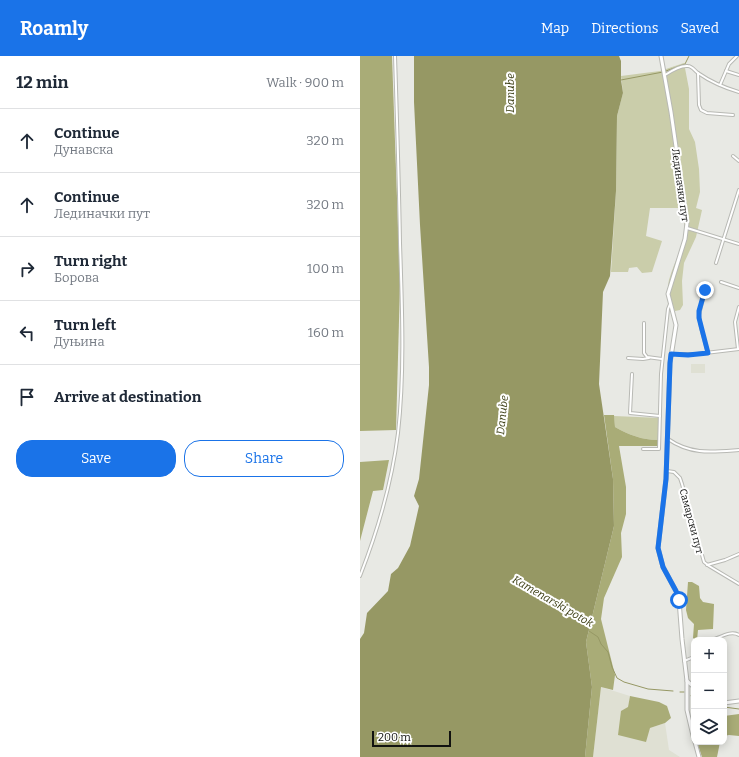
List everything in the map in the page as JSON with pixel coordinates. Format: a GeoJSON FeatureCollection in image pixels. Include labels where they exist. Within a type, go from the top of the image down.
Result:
{"type":"FeatureCollection","features":[{"type":"Feature","properties":{"kind":"main road","name":"Лединачки пут"},"geometry":{"type":"LineString","coordinates":[[660,56],[682,187],[687,228],[669,292],[670,304],[675,317],[676,325],[669,373],[667,471],[658,548],[663,567],[676,591],[679,600],[688,689],[688,717],[691,729]]}},
{"type":"Feature","properties":{"kind":"main road"},"geometry":{"type":"LineString","coordinates":[[687,681],[691,685]]}},
{"type":"Feature","properties":{"kind":"main road"},"geometry":{"type":"LineString","coordinates":[[727,703],[739,702]]}},
{"type":"Feature","properties":{"kind":"main road","name":"Лединачки пут"},"geometry":{"type":"LineString","coordinates":[[695,745],[699,757]]}},
{"type":"Feature","properties":{"kind":"street"},"geometry":{"type":"LineString","coordinates":[[360,576],[373,544],[388,491],[398,434],[402,387],[402,292],[395,56]]}},
{"type":"Feature","properties":{"kind":"street"},"geometry":{"type":"LineString","coordinates":[[720,85],[730,62],[737,56]]}},
{"type":"Feature","properties":{"kind":"street"},"geometry":{"type":"LineString","coordinates":[[663,75],[674,70],[691,66],[698,73],[720,85],[739,92]]}},
{"type":"Feature","properties":{"kind":"street"},"geometry":{"type":"LineString","coordinates":[[726,71],[739,75]]}},
{"type":"Feature","properties":{"kind":"street"},"geometry":{"type":"LineString","coordinates":[[698,73],[699,105],[701,110],[707,113],[733,115]]}},
{"type":"Feature","properties":{"kind":"street"},"geometry":{"type":"LineString","coordinates":[[732,156],[739,161]]}},
{"type":"Feature","properties":{"kind":"street"},"geometry":{"type":"LineString","coordinates":[[716,263],[739,190]]}},
{"type":"Feature","properties":{"kind":"street"},"geometry":{"type":"LineString","coordinates":[[687,228],[739,244]]}},
{"type":"Feature","properties":{"kind":"street"},"geometry":{"type":"LineString","coordinates":[[721,282],[739,288]]}},
{"type":"Feature","properties":{"kind":"street"},"geometry":{"type":"LineString","coordinates":[[705,290],[699,311],[699,318],[708,353]]}},
{"type":"Feature","properties":{"kind":"street"},"geometry":{"type":"LineString","coordinates":[[643,449],[659,449],[662,359],[668,309],[670,304]]}},
{"type":"Feature","properties":{"kind":"street"},"geometry":{"type":"LineString","coordinates":[[671,354],[688,355],[738,349],[735,322],[739,307]]}},
{"type":"Feature","properties":{"kind":"street"},"geometry":{"type":"LineString","coordinates":[[644,323],[643,351],[646,356],[650,358]]}},
{"type":"Feature","properties":{"kind":"street"},"geometry":{"type":"LineString","coordinates":[[628,358],[662,359]]}},
{"type":"Feature","properties":{"kind":"street"},"geometry":{"type":"LineString","coordinates":[[632,374],[630,413],[660,416]]}},
{"type":"Feature","properties":{"kind":"street"},"geometry":{"type":"LineString","coordinates":[[668,439],[681,447],[697,452],[739,450]]}},
{"type":"Feature","properties":{"kind":"street","name":"Самарски пут"},"geometry":{"type":"LineString","coordinates":[[667,471],[674,472],[680,478],[702,556],[707,565],[739,584]]}},
{"type":"Feature","properties":{"kind":"street"},"geometry":{"type":"LineString","coordinates":[[707,565],[739,554]]}},
{"type":"Feature","properties":{"kind":"street"},"geometry":{"type":"LineString","coordinates":[[720,637],[730,633],[739,635]]}},
{"type":"Feature","properties":{"kind":"street"},"geometry":{"type":"LineString","coordinates":[[684,661],[691,658]]}},
{"type":"Feature","properties":{"kind":"shaded area"},"geometry":{"type":"Polygon","coordinates":[[[360,56],[392,56],[400,284],[396,430],[360,431],[360,56]]]}},
{"type":"Feature","properties":{"kind":"shaded area"},"geometry":{"type":"Polygon","coordinates":[[[684,63],[689,89],[689,129],[695,142],[699,169],[700,192],[696,208],[702,210],[696,237],[684,263],[682,281],[683,305],[680,310],[675,311],[671,305],[668,305],[668,290],[672,270],[684,237],[684,219],[681,208],[650,208],[646,236],[662,241],[652,272],[642,273],[637,267],[629,268],[628,272],[611,272],[616,191],[617,116],[623,93],[621,76],[660,71],[684,63]]]}},
{"type":"Feature","properties":{"kind":"shaded area"},"geometry":{"type":"Polygon","coordinates":[[[691,364],[705,364],[705,373],[691,373],[691,364]]]}},
{"type":"Feature","properties":{"kind":"shaded area"},"geometry":{"type":"Polygon","coordinates":[[[604,415],[614,415],[615,427],[626,433],[649,440],[661,440],[661,446],[619,446],[626,487],[626,514],[621,533],[622,557],[604,598],[601,619],[615,675],[613,690],[601,687],[593,757],[585,757],[592,687],[586,642],[614,526],[613,479],[604,415]]]}},
{"type":"Feature","properties":{"kind":"shaded area"},"geometry":{"type":"Polygon","coordinates":[[[614,416],[661,418],[661,440],[643,438],[620,430],[615,427],[614,416]]]}},
{"type":"Feature","properties":{"kind":"shaded area"},"geometry":{"type":"Polygon","coordinates":[[[389,460],[383,490],[373,491],[360,541],[360,462],[389,460]]]}},
{"type":"Feature","properties":{"kind":"shaded area"},"geometry":{"type":"Polygon","coordinates":[[[688,582],[692,582],[699,586],[700,598],[703,602],[714,604],[713,629],[698,630],[697,637],[693,637],[694,624],[688,618],[686,610],[688,582]]]}},
{"type":"Feature","properties":{"kind":"shaded area"},"geometry":{"type":"Polygon","coordinates":[[[601,687],[630,696],[628,707],[650,728],[665,723],[669,750],[680,757],[593,757],[601,687]]]}},
{"type":"Feature","properties":{"kind":"shaded area"},"geometry":{"type":"Polygon","coordinates":[[[630,696],[659,702],[667,706],[671,718],[665,723],[650,728],[646,742],[618,735],[621,711],[628,707],[630,696]]]}},
{"type":"Feature","properties":{"kind":"shaded area"},"geometry":{"type":"Polygon","coordinates":[[[739,714],[739,736],[727,735],[727,716],[739,714]]]}},
{"type":"Feature","properties":{"kind":"shaded area"},"geometry":{"type":"Polygon","coordinates":[[[698,745],[719,745],[717,757],[702,757],[698,745]]]}},
{"type":"Feature","properties":{"kind":"water","name":"Danube"},"geometry":{"type":"Polygon","coordinates":[[[414,56],[619,56],[621,61],[623,93],[617,116],[616,191],[610,276],[603,292],[599,384],[613,479],[614,526],[586,642],[592,687],[585,757],[360,757],[360,639],[364,633],[367,613],[388,591],[391,574],[398,568],[410,546],[419,506],[414,496],[419,479],[429,385],[414,102],[414,56]]]}},
{"type":"Feature","properties":{"kind":"waterway"},"geometry":{"type":"LineString","coordinates":[[666,71],[685,64],[689,56]]}},
{"type":"Feature","properties":{"kind":"waterway"},"geometry":{"type":"LineString","coordinates":[[621,80],[663,72]]}},
{"type":"Feature","properties":{"kind":"waterway","name":"Kamenarski potok"},"geometry":{"type":"LineString","coordinates":[[589,631],[598,637],[601,644],[608,652],[617,678],[624,682],[648,689],[673,691]]}},
{"type":"Feature","properties":{"kind":"waterway","name":"Kamenarski potok"},"geometry":{"type":"LineString","coordinates":[[727,707],[739,709]]}},
{"type":"Feature","properties":{"kind":"route"},"geometry":{"type":"LineString","coordinates":[[679,600],[676,591],[663,567],[658,548],[666,479],[670,363],[671,354],[688,355],[708,353],[699,318],[699,311],[705,290]]}}]}
